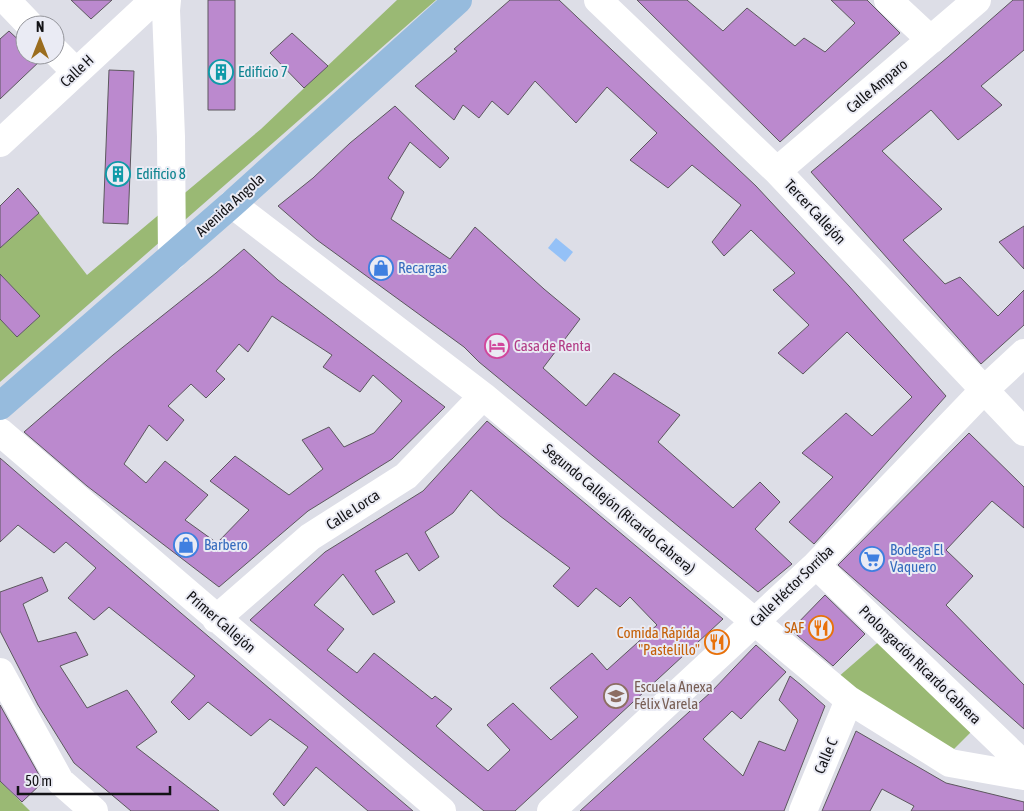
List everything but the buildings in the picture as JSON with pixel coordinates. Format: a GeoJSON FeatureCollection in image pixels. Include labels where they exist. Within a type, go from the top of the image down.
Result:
{"type":"FeatureCollection","features":[{"type":"Feature","properties":{"kind":"main road","name":"Avenida Angola"},"geometry":{"type":"LineString","coordinates":[[0,406],[232,204],[458,0]]}},
{"type":"Feature","properties":{"kind":"street"},"geometry":{"type":"LineString","coordinates":[[6,0],[20,15]]}},
{"type":"Feature","properties":{"kind":"street","name":"Calle H"},"geometry":{"type":"LineString","coordinates":[[0,143],[154,0]]}},
{"type":"Feature","properties":{"kind":"street"},"geometry":{"type":"LineString","coordinates":[[167,0],[172,257]]}},
{"type":"Feature","properties":{"kind":"street","name":"Tercer Callejón"},"geometry":{"type":"LineString","coordinates":[[598,0],[777,171],[983,391],[1024,432]]}},
{"type":"Feature","properties":{"kind":"street"},"geometry":{"type":"LineString","coordinates":[[888,0],[931,40]]}},
{"type":"Feature","properties":{"kind":"street","name":"Calle Amparo"},"geometry":{"type":"LineString","coordinates":[[777,171],[977,0]]}},
{"type":"Feature","properties":{"kind":"street"},"geometry":{"type":"LineString","coordinates":[[65,61],[76,72]]}},
{"type":"Feature","properties":{"kind":"street","name":"Segundo Callejón (Ricardo Cabrera)"},"geometry":{"type":"LineString","coordinates":[[232,204],[483,396],[849,700],[950,763],[1024,776]]}},
{"type":"Feature","properties":{"kind":"street","name":"Calle Héctor Sorriba"},"geometry":{"type":"LineString","coordinates":[[551,811],[816,565],[983,391],[1024,353]]}},
{"type":"Feature","properties":{"kind":"street","name":"Calle Lorca"},"geometry":{"type":"LineString","coordinates":[[216,618],[310,537],[406,476],[483,396]]}},
{"type":"Feature","properties":{"kind":"street","name":"Primer Callejón"},"geometry":{"type":"LineString","coordinates":[[0,432],[442,811]]}},
{"type":"Feature","properties":{"kind":"street","name":"Prolongación Ricardo Cabrera"},"geometry":{"type":"LineString","coordinates":[[816,565],[1024,765]]}},
{"type":"Feature","properties":{"kind":"street"},"geometry":{"type":"LineString","coordinates":[[0,672],[60,781],[94,811]]}},
{"type":"Feature","properties":{"kind":"street","name":"Calle C"},"geometry":{"type":"LineString","coordinates":[[803,811],[849,700]]}},
{"type":"Feature","properties":{"kind":"green space"},"geometry":{"type":"Polygon","coordinates":[[[397,0],[436,0],[0,382],[0,319],[17,337],[40,316],[0,274],[0,248],[39,213],[87,275],[261,129],[397,0]]]}},
{"type":"Feature","properties":{"kind":"green space"},"geometry":{"type":"Polygon","coordinates":[[[883,638],[975,728],[951,752],[837,678],[883,638]]]}},
{"type":"Feature","properties":{"kind":"green space"},"geometry":{"type":"Polygon","coordinates":[[[0,781],[30,811],[0,811],[0,781]]]}},
{"type":"Feature","properties":{"kind":"water"},"geometry":{"type":"Polygon","coordinates":[[[556,238],[573,252],[565,262],[548,248],[556,238]]]}},
{"type":"Feature","properties":{"kind":"place","name":"Edificio 7"},"geometry":{"type":"Point","coordinates":[221,72]}},
{"type":"Feature","properties":{"kind":"place","name":"Edificio 8"},"geometry":{"type":"Point","coordinates":[118,174]}},
{"type":"Feature","properties":{"kind":"place","name":"Recargas"},"geometry":{"type":"Point","coordinates":[381,268]}},
{"type":"Feature","properties":{"kind":"place","name":"Casa de Renta"},"geometry":{"type":"Point","coordinates":[497,346]}},
{"type":"Feature","properties":{"kind":"place","name":"Barbero"},"geometry":{"type":"Point","coordinates":[186,545]}},
{"type":"Feature","properties":{"kind":"place","name":"Bodega El Vaquero"},"geometry":{"type":"Point","coordinates":[872,559]}},
{"type":"Feature","properties":{"kind":"place","name":"SAF"},"geometry":{"type":"Point","coordinates":[821,628]}},
{"type":"Feature","properties":{"kind":"place","name":"Comida Rápida \"Pastelillo\""},"geometry":{"type":"Point","coordinates":[717,642]}},
{"type":"Feature","properties":{"kind":"place","name":"Escuela Anexa Félix Varela"},"geometry":{"type":"Point","coordinates":[616,696]}}]}
